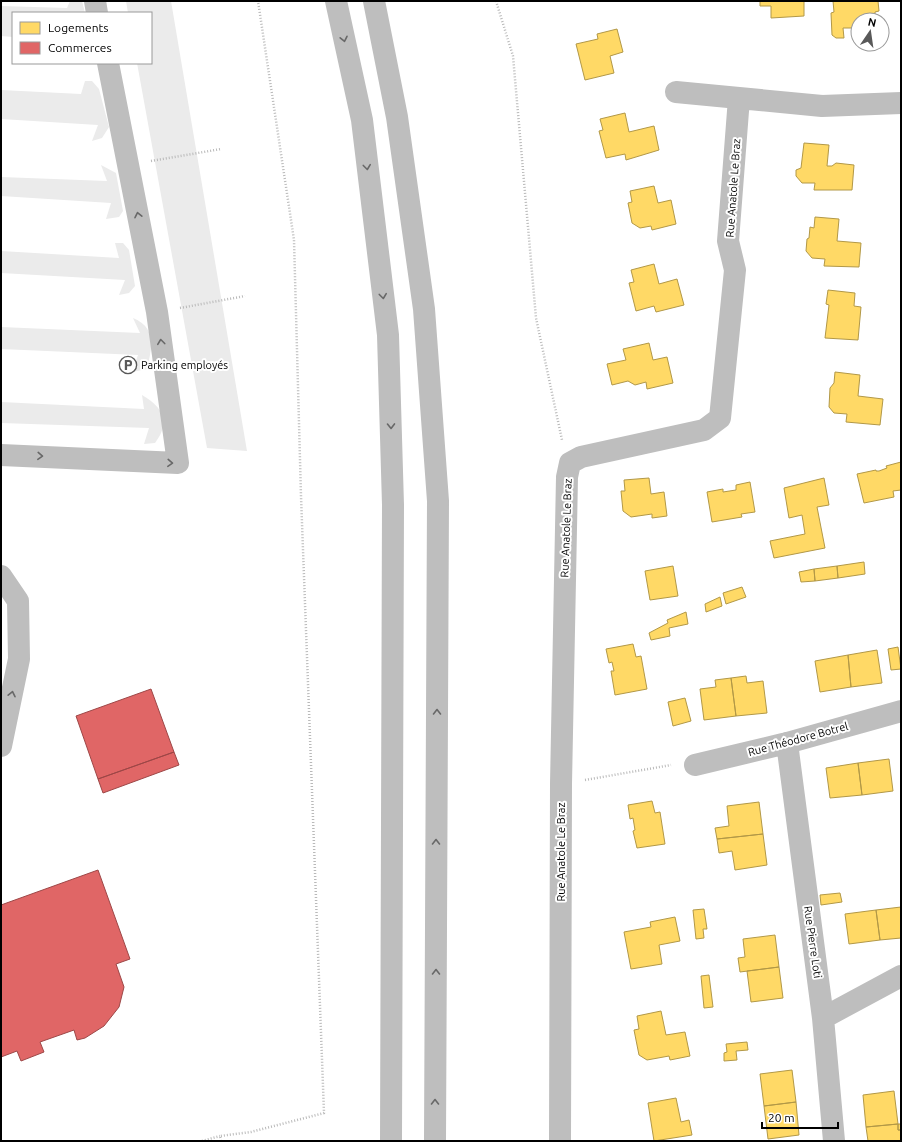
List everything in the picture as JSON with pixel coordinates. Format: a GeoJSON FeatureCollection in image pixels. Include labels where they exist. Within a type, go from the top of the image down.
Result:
{"type":"FeatureCollection","features":[{"type":"Feature","properties":{"kind":"main road"},"geometry":{"type":"LineString","coordinates":[[95,1],[97,12]]}},
{"type":"Feature","properties":{"kind":"main road"},"geometry":{"type":"LineString","coordinates":[[336,1],[362,120],[388,336],[393,505],[391,1141]]}},
{"type":"Feature","properties":{"kind":"main road"},"geometry":{"type":"LineString","coordinates":[[374,1],[397,117],[424,310],[438,501],[435,1141]]}},
{"type":"Feature","properties":{"kind":"main road"},"geometry":{"type":"LineString","coordinates":[[1,454],[178,463],[157,312],[128,172],[108,64]]}},
{"type":"Feature","properties":{"kind":"main road"},"geometry":{"type":"LineString","coordinates":[[676,92],[822,106],[901,103]]}},
{"type":"Feature","properties":{"kind":"main road","name":"Rue Anatole Le Braz"},"geometry":{"type":"LineString","coordinates":[[560,1141],[561,784],[567,477],[570,463],[581,457],[704,430],[720,418],[735,270],[728,242],[739,98]]}},
{"type":"Feature","properties":{"kind":"main road"},"geometry":{"type":"LineString","coordinates":[[1,576],[18,601],[19,658],[1,746]]}},
{"type":"Feature","properties":{"kind":"main road","name":"Rue Théodore Botrel"},"geometry":{"type":"LineString","coordinates":[[695,766],[786,743],[901,711]]}},
{"type":"Feature","properties":{"kind":"main road","name":"Rue Pierre Loti"},"geometry":{"type":"LineString","coordinates":[[786,743],[823,1018],[834,1141]]}},
{"type":"Feature","properties":{"kind":"main road"},"geometry":{"type":"LineString","coordinates":[[823,1018],[901,976]]}},
{"type":"Feature","properties":{"kind":"path"},"geometry":{"type":"LineString","coordinates":[[202,1141],[220,1136],[251,1132],[324,1113],[301,496],[294,240],[258,1]]}},
{"type":"Feature","properties":{"kind":"path"},"geometry":{"type":"LineString","coordinates":[[496,1],[512,56],[536,318],[564,448],[570,463]]}},
{"type":"Feature","properties":{"kind":"path"},"geometry":{"type":"LineString","coordinates":[[128,172],[155,159],[221,149]]}},
{"type":"Feature","properties":{"kind":"path"},"geometry":{"type":"LineString","coordinates":[[157,312],[245,296]]}},
{"type":"Feature","properties":{"kind":"path"},"geometry":{"type":"LineString","coordinates":[[561,784],[681,763],[695,766]]}},
{"type":"Feature","properties":{"kind":"path"},"geometry":{"type":"LineString","coordinates":[[220,1136],[221,1141]]}},
{"type":"Feature","properties":{"kind":"shaded area"},"geometry":{"type":"Polygon","coordinates":[[[70,1],[82,1],[85,12],[12,12],[12,37],[1,36],[1,6],[67,8],[70,1]]]}},
{"type":"Feature","properties":{"kind":"shaded area"},"geometry":{"type":"Polygon","coordinates":[[[126,1],[171,1],[247,451],[207,448],[137,64],[152,64],[152,12],[128,12],[126,1]]]}},
{"type":"Feature","properties":{"kind":"shaded area"},"geometry":{"type":"Polygon","coordinates":[[[85,81],[92,81],[99,89],[109,127],[102,138],[92,141],[98,125],[1,119],[1,90],[81,94],[85,81]]]}},
{"type":"Feature","properties":{"kind":"shaded area"},"geometry":{"type":"Polygon","coordinates":[[[101,165],[116,173],[123,211],[119,217],[106,219],[111,203],[1,196],[1,177],[107,181],[101,165]]]}},
{"type":"Feature","properties":{"kind":"shaded area"},"geometry":{"type":"Polygon","coordinates":[[[115,243],[123,243],[129,250],[135,286],[129,293],[119,295],[125,280],[1,273],[1,251],[119,258],[115,243]]]}},
{"type":"Feature","properties":{"kind":"shaded area"},"geometry":{"type":"Polygon","coordinates":[[[133,318],[141,322],[146,327],[151,339],[147,369],[132,372],[138,355],[1,349],[1,327],[140,333],[133,318]]]}},
{"type":"Feature","properties":{"kind":"shaded area"},"geometry":{"type":"Polygon","coordinates":[[[142,395],[160,410],[162,416],[163,428],[155,443],[144,444],[149,428],[1,423],[1,402],[144,409],[142,395]]]}},
{"type":"Feature","properties":{"kind":"building: Logements"},"geometry":{"type":"Polygon","coordinates":[[[760,1],[804,1],[804,16],[771,18],[771,6],[760,6],[760,1]]]}},
{"type":"Feature","properties":{"kind":"building: Logements"},"geometry":{"type":"Polygon","coordinates":[[[833,1],[878,1],[879,11],[850,12],[850,28],[843,28],[844,38],[836,38],[832,35],[831,13],[834,12],[833,1]]]}},
{"type":"Feature","properties":{"kind":"building: Logements"},"geometry":{"type":"Polygon","coordinates":[[[617,29],[623,52],[610,56],[614,73],[585,80],[576,44],[598,39],[597,34],[617,29]]]}},
{"type":"Feature","properties":{"kind":"building: Logements"},"geometry":{"type":"Polygon","coordinates":[[[625,113],[629,132],[654,126],[659,150],[626,160],[625,154],[606,158],[599,131],[603,130],[600,119],[625,113]]]}},
{"type":"Feature","properties":{"kind":"building: Logements"},"geometry":{"type":"Polygon","coordinates":[[[804,143],[829,145],[827,166],[832,166],[836,163],[854,165],[852,190],[814,190],[815,183],[802,183],[796,176],[796,170],[801,168],[804,143]]]}},
{"type":"Feature","properties":{"kind":"building: Logements"},"geometry":{"type":"Polygon","coordinates":[[[654,186],[658,203],[671,200],[676,224],[652,230],[651,226],[640,228],[632,223],[628,203],[632,202],[630,191],[654,186]]]}},
{"type":"Feature","properties":{"kind":"building: Logements"},"geometry":{"type":"Polygon","coordinates":[[[815,217],[839,219],[837,241],[861,243],[859,267],[824,266],[825,259],[812,258],[806,251],[810,227],[814,228],[815,217]]]}},
{"type":"Feature","properties":{"kind":"building: Logements"},"geometry":{"type":"Polygon","coordinates":[[[654,264],[659,284],[677,279],[684,305],[656,312],[654,306],[636,311],[629,283],[634,282],[631,270],[654,264]]]}},
{"type":"Feature","properties":{"kind":"building: Logements"},"geometry":{"type":"Polygon","coordinates":[[[828,290],[855,293],[854,306],[861,307],[858,340],[825,338],[829,305],[826,304],[828,290]]]}},
{"type":"Feature","properties":{"kind":"building: Logements"},"geometry":{"type":"Polygon","coordinates":[[[649,343],[653,360],[667,357],[673,383],[647,389],[646,382],[635,385],[628,381],[612,385],[607,364],[626,360],[623,349],[649,343]]]}},
{"type":"Feature","properties":{"kind":"building: Logements"},"geometry":{"type":"Polygon","coordinates":[[[835,372],[860,375],[858,396],[883,399],[880,425],[846,422],[847,414],[834,413],[829,407],[830,388],[834,383],[835,372]]]}},
{"type":"Feature","properties":{"kind":"building: Logements"},"geometry":{"type":"Polygon","coordinates":[[[901,462],[901,490],[893,491],[894,497],[864,503],[857,474],[876,470],[879,471],[887,468],[886,466],[901,462]]]}},
{"type":"Feature","properties":{"kind":"building: Logements"},"geometry":{"type":"Polygon","coordinates":[[[649,478],[651,494],[664,492],[667,516],[652,518],[652,514],[631,517],[623,511],[621,491],[625,491],[624,480],[649,478]]]}},
{"type":"Feature","properties":{"kind":"building: Logements"},"geometry":{"type":"Polygon","coordinates":[[[824,478],[829,505],[817,507],[825,548],[774,558],[770,541],[805,534],[802,515],[789,518],[784,488],[824,478]]]}},
{"type":"Feature","properties":{"kind":"building: Logements"},"geometry":{"type":"Polygon","coordinates":[[[750,482],[755,512],[741,514],[742,517],[712,522],[707,492],[723,489],[723,492],[736,490],[736,485],[750,482]]]}},
{"type":"Feature","properties":{"kind":"building: Logements"},"geometry":{"type":"Polygon","coordinates":[[[864,562],[865,574],[838,578],[837,566],[864,562]]]}},
{"type":"Feature","properties":{"kind":"building: Logements"},"geometry":{"type":"Polygon","coordinates":[[[673,566],[678,596],[650,600],[645,571],[673,566]]]}},
{"type":"Feature","properties":{"kind":"building: Logements"},"geometry":{"type":"Polygon","coordinates":[[[837,566],[838,578],[815,581],[814,569],[837,566]]]}},
{"type":"Feature","properties":{"kind":"building: Logements"},"geometry":{"type":"Polygon","coordinates":[[[814,569],[815,581],[801,582],[799,572],[814,569]]]}},
{"type":"Feature","properties":{"kind":"building: Logements"},"geometry":{"type":"Polygon","coordinates":[[[742,587],[746,597],[726,604],[723,593],[742,587]]]}},
{"type":"Feature","properties":{"kind":"building: Logements"},"geometry":{"type":"Polygon","coordinates":[[[720,597],[722,606],[706,612],[705,604],[720,597]]]}},
{"type":"Feature","properties":{"kind":"building: Logements"},"geometry":{"type":"Polygon","coordinates":[[[686,612],[688,624],[669,628],[670,636],[651,640],[649,633],[668,623],[667,620],[686,612]]]}},
{"type":"Feature","properties":{"kind":"building: Logements"},"geometry":{"type":"Polygon","coordinates":[[[633,644],[636,657],[641,656],[647,689],[615,695],[611,671],[614,671],[612,662],[609,663],[606,649],[633,644]]]}},
{"type":"Feature","properties":{"kind":"building: Logements"},"geometry":{"type":"Polygon","coordinates":[[[898,647],[901,669],[891,670],[888,649],[898,647]]]}},
{"type":"Feature","properties":{"kind":"building: Logements"},"geometry":{"type":"Polygon","coordinates":[[[877,650],[882,683],[851,687],[848,655],[877,650]]]}},
{"type":"Feature","properties":{"kind":"building: Logements"},"geometry":{"type":"Polygon","coordinates":[[[848,655],[851,687],[820,692],[815,661],[848,655]]]}},
{"type":"Feature","properties":{"kind":"building: Logements"},"geometry":{"type":"Polygon","coordinates":[[[746,676],[747,683],[763,681],[767,713],[736,716],[731,678],[746,676]]]}},
{"type":"Feature","properties":{"kind":"building: Logements"},"geometry":{"type":"Polygon","coordinates":[[[731,678],[736,716],[704,720],[700,689],[716,687],[715,680],[731,678]]]}},
{"type":"Feature","properties":{"kind":"building: Logements"},"geometry":{"type":"Polygon","coordinates":[[[685,698],[691,721],[673,726],[668,702],[685,698]]]}},
{"type":"Feature","properties":{"kind":"building: Logements"},"geometry":{"type":"Polygon","coordinates":[[[889,759],[893,791],[862,795],[858,763],[889,759]]]}},
{"type":"Feature","properties":{"kind":"building: Logements"},"geometry":{"type":"Polygon","coordinates":[[[858,763],[862,795],[830,798],[826,768],[858,763]]]}},
{"type":"Feature","properties":{"kind":"building: Logements"},"geometry":{"type":"Polygon","coordinates":[[[652,801],[655,813],[660,812],[665,844],[637,848],[633,831],[635,830],[633,818],[630,819],[628,805],[652,801]]]}},
{"type":"Feature","properties":{"kind":"building: Logements"},"geometry":{"type":"Polygon","coordinates":[[[759,802],[763,834],[717,839],[715,828],[729,826],[727,806],[759,802]]]}},
{"type":"Feature","properties":{"kind":"building: Logements"},"geometry":{"type":"Polygon","coordinates":[[[763,834],[767,865],[735,870],[732,851],[719,853],[717,839],[763,834]]]}},
{"type":"Feature","properties":{"kind":"building: Logements"},"geometry":{"type":"Polygon","coordinates":[[[840,893],[842,902],[821,905],[820,895],[840,893]]]}},
{"type":"Feature","properties":{"kind":"building: Logements"},"geometry":{"type":"Polygon","coordinates":[[[901,907],[901,938],[880,940],[876,910],[901,907]]]}},
{"type":"Feature","properties":{"kind":"building: Logements"},"geometry":{"type":"Polygon","coordinates":[[[704,909],[707,929],[703,929],[704,938],[696,939],[693,910],[704,909]]]}},
{"type":"Feature","properties":{"kind":"building: Logements"},"geometry":{"type":"Polygon","coordinates":[[[876,910],[880,940],[849,944],[845,914],[876,910]]]}},
{"type":"Feature","properties":{"kind":"building: Logements"},"geometry":{"type":"Polygon","coordinates":[[[675,917],[680,941],[659,945],[662,964],[631,969],[624,932],[651,927],[650,922],[675,917]]]}},
{"type":"Feature","properties":{"kind":"building: Logements"},"geometry":{"type":"Polygon","coordinates":[[[775,935],[779,967],[740,972],[738,958],[745,957],[743,939],[775,935]]]}},
{"type":"Feature","properties":{"kind":"building: Logements"},"geometry":{"type":"Polygon","coordinates":[[[779,967],[783,998],[751,1002],[747,971],[779,967]]]}},
{"type":"Feature","properties":{"kind":"building: Logements"},"geometry":{"type":"Polygon","coordinates":[[[709,975],[713,1007],[704,1008],[701,976],[709,975]]]}},
{"type":"Feature","properties":{"kind":"building: Logements"},"geometry":{"type":"Polygon","coordinates":[[[661,1011],[666,1035],[685,1032],[690,1056],[670,1060],[669,1056],[647,1060],[639,1055],[634,1030],[639,1029],[637,1016],[661,1011]]]}},
{"type":"Feature","properties":{"kind":"building: Logements"},"geometry":{"type":"Polygon","coordinates":[[[747,1042],[748,1050],[736,1051],[737,1060],[724,1061],[724,1053],[727,1052],[726,1044],[747,1042]]]}},
{"type":"Feature","properties":{"kind":"building: Logements"},"geometry":{"type":"Polygon","coordinates":[[[792,1070],[796,1102],[764,1106],[760,1074],[792,1070]]]}},
{"type":"Feature","properties":{"kind":"building: Logements"},"geometry":{"type":"Polygon","coordinates":[[[894,1091],[898,1124],[866,1127],[863,1095],[894,1091]]]}},
{"type":"Feature","properties":{"kind":"building: Logements"},"geometry":{"type":"Polygon","coordinates":[[[676,1098],[681,1122],[689,1120],[692,1135],[654,1141],[648,1103],[676,1098]]]}},
{"type":"Feature","properties":{"kind":"building: Logements"},"geometry":{"type":"Polygon","coordinates":[[[796,1102],[799,1135],[768,1139],[764,1106],[796,1102]]]}},
{"type":"Feature","properties":{"kind":"building: Logements"},"geometry":{"type":"Polygon","coordinates":[[[898,1124],[898,1130],[901,1130],[901,1141],[868,1141],[866,1127],[898,1124]]]}},
{"type":"Feature","properties":{"kind":"building: Logements"},"geometry":{"type":"Polygon","coordinates":[[[898,1124],[901,1124],[901,1130],[898,1130],[898,1124]]]}},
{"type":"Feature","properties":{"kind":"building: Commerces"},"geometry":{"type":"Polygon","coordinates":[[[151,689],[174,752],[98,779],[76,716],[151,689]]]}},
{"type":"Feature","properties":{"kind":"building: Commerces"},"geometry":{"type":"Polygon","coordinates":[[[174,752],[179,765],[103,793],[98,779],[174,752]]]}},
{"type":"Feature","properties":{"kind":"building: Commerces"},"geometry":{"type":"Polygon","coordinates":[[[98,870],[130,959],[116,964],[124,987],[119,1007],[104,1026],[85,1038],[77,1040],[74,1030],[40,1042],[44,1052],[21,1061],[17,1051],[1,1057],[1,905],[98,870]]]}},
{"type":"Feature","properties":{"kind":"place","name":"Parking employés"},"geometry":{"type":"Point","coordinates":[128,365]}}]}
